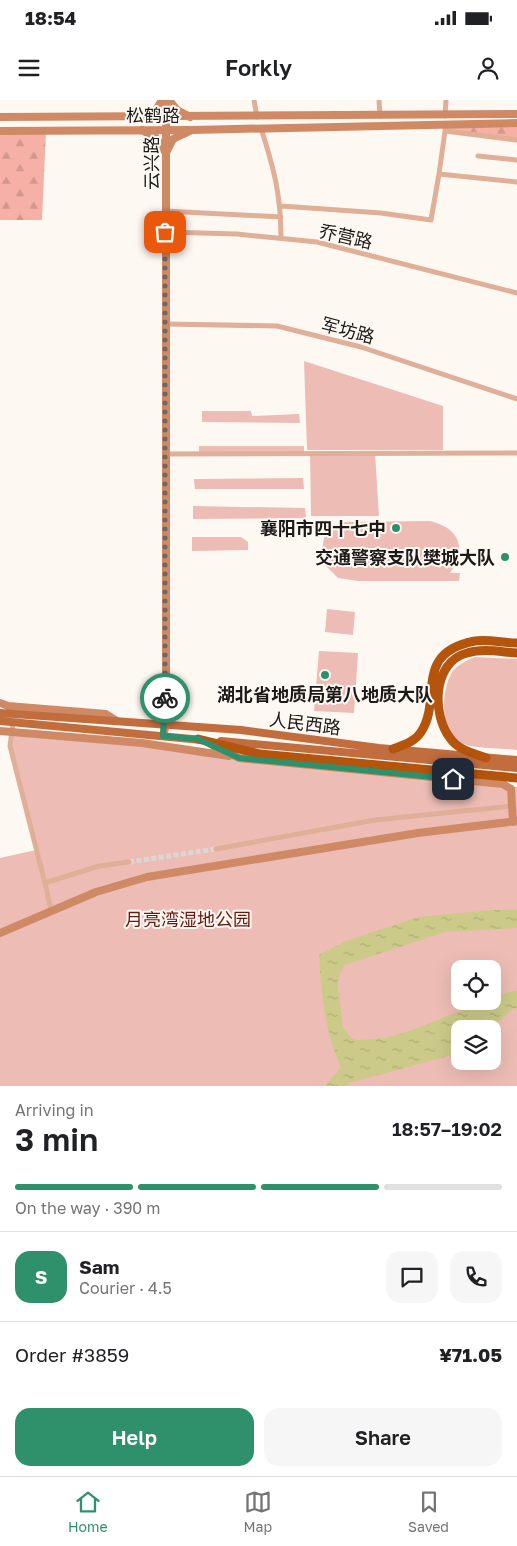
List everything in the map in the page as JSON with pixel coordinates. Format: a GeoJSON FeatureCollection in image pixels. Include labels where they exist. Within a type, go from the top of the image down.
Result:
{"type":"FeatureCollection","features":[{"type":"Feature","properties":{"kind":"highway"},"geometry":{"type":"LineString","coordinates":[[393,749],[410,742],[421,733],[428,719],[430,689],[434,670],[444,655],[476,641],[517,643]]}},
{"type":"Feature","properties":{"kind":"highway"},"geometry":{"type":"LineString","coordinates":[[486,758],[464,750],[451,740],[441,725],[438,710],[439,686],[446,670],[453,661],[465,653],[482,651],[517,653]]}},
{"type":"Feature","properties":{"kind":"highway"},"geometry":{"type":"LineString","coordinates":[[198,739],[260,754],[517,778]]}},
{"type":"Feature","properties":{"kind":"main road"},"geometry":{"type":"LineString","coordinates":[[140,118],[156,110],[164,100]]}},
{"type":"Feature","properties":{"kind":"main road","name":"云兴路"},"geometry":{"type":"LineString","coordinates":[[163,736],[166,724],[164,454],[166,118],[164,100]]}},
{"type":"Feature","properties":{"kind":"main road"},"geometry":{"type":"LineString","coordinates":[[169,100],[177,110],[192,118]]}},
{"type":"Feature","properties":{"kind":"main road","name":"松鹤路"},"geometry":{"type":"LineString","coordinates":[[0,117],[192,118],[517,114]]}},
{"type":"Feature","properties":{"kind":"main road","name":"松鹤路"},"geometry":{"type":"LineString","coordinates":[[0,131],[445,128],[516,123]]}},
{"type":"Feature","properties":{"kind":"main road"},"geometry":{"type":"LineString","coordinates":[[142,130],[156,138],[166,153],[174,139],[192,130]]}},
{"type":"Feature","properties":{"kind":"main road"},"geometry":{"type":"LineString","coordinates":[[0,703],[8,706],[106,714],[117,721]]}},
{"type":"Feature","properties":{"kind":"main road","name":"人民西路"},"geometry":{"type":"LineString","coordinates":[[0,713],[241,730],[393,749],[517,760]]}},
{"type":"Feature","properties":{"kind":"main road","name":"人民西路"},"geometry":{"type":"LineString","coordinates":[[0,721],[517,768]]}},
{"type":"Feature","properties":{"kind":"main road"},"geometry":{"type":"LineString","coordinates":[[0,731],[142,743],[239,758],[503,784],[516,790],[513,806],[515,822],[418,833],[147,877],[96,892],[0,933]]}},
{"type":"Feature","properties":{"kind":"main road"},"geometry":{"type":"LineString","coordinates":[[198,739],[239,758]]}},
{"type":"Feature","properties":{"kind":"street"},"geometry":{"type":"LineString","coordinates":[[254,100],[257,117]]}},
{"type":"Feature","properties":{"kind":"street"},"geometry":{"type":"LineString","coordinates":[[379,100],[380,116]]}},
{"type":"Feature","properties":{"kind":"street"},"geometry":{"type":"LineString","coordinates":[[445,116],[446,100]]}},
{"type":"Feature","properties":{"kind":"street"},"geometry":{"type":"LineString","coordinates":[[260,128],[276,177],[281,206],[280,238]]}},
{"type":"Feature","properties":{"kind":"street"},"geometry":{"type":"LineString","coordinates":[[281,206],[381,213],[431,220],[445,128],[517,140]]}},
{"type":"Feature","properties":{"kind":"street"},"geometry":{"type":"LineString","coordinates":[[478,156],[517,160]]}},
{"type":"Feature","properties":{"kind":"street"},"geometry":{"type":"LineString","coordinates":[[438,174],[517,182]]}},
{"type":"Feature","properties":{"kind":"street"},"geometry":{"type":"LineString","coordinates":[[165,211],[281,218]]}},
{"type":"Feature","properties":{"kind":"street","name":"乔营路"},"geometry":{"type":"LineString","coordinates":[[165,232],[236,234],[317,242],[517,293]]}},
{"type":"Feature","properties":{"kind":"street","name":"军坊路"},"geometry":{"type":"LineString","coordinates":[[165,324],[277,326],[361,347],[517,399]]}},
{"type":"Feature","properties":{"kind":"street"},"geometry":{"type":"LineString","coordinates":[[164,454],[517,453]]}},
{"type":"Feature","properties":{"kind":"street"},"geometry":{"type":"LineString","coordinates":[[13,722],[10,746],[52,910]]}},
{"type":"Feature","properties":{"kind":"street"},"geometry":{"type":"LineString","coordinates":[[216,849],[375,820],[513,806]]}},
{"type":"Feature","properties":{"kind":"street"},"geometry":{"type":"LineString","coordinates":[[44,883],[99,866],[129,862]]}},
{"type":"Feature","properties":{"kind":"green space"},"geometry":{"type":"Polygon","coordinates":[[[446,124],[517,124],[517,140],[445,131],[446,124]]]}},
{"type":"Feature","properties":{"kind":"green space"},"geometry":{"type":"Polygon","coordinates":[[[0,131],[46,131],[42,220],[0,220],[0,131]]]}},
{"type":"Feature","properties":{"kind":"green space"},"geometry":{"type":"Polygon","coordinates":[[[304,361],[443,406],[443,450],[307,450],[304,361]]]}},
{"type":"Feature","properties":{"kind":"green space"},"geometry":{"type":"Polygon","coordinates":[[[202,411],[251,411],[252,416],[299,414],[300,423],[202,422],[202,411]]]}},
{"type":"Feature","properties":{"kind":"green space"},"geometry":{"type":"Polygon","coordinates":[[[199,446],[304,446],[304,453],[199,454],[199,446]]]}},
{"type":"Feature","properties":{"kind":"green space"},"geometry":{"type":"Polygon","coordinates":[[[310,453],[375,453],[379,516],[311,516],[310,453]]]}},
{"type":"Feature","properties":{"kind":"green space"},"geometry":{"type":"Polygon","coordinates":[[[303,478],[304,489],[195,489],[194,479],[303,478]]]}},
{"type":"Feature","properties":{"kind":"green space"},"geometry":{"type":"Polygon","coordinates":[[[193,506],[305,508],[306,518],[193,519],[193,506]]]}},
{"type":"Feature","properties":{"kind":"green space"},"geometry":{"type":"Polygon","coordinates":[[[430,521],[448,529],[458,540],[459,555],[450,573],[460,573],[459,581],[358,581],[338,578],[324,564],[322,550],[324,538],[332,527],[343,522],[430,521]]]}},
{"type":"Feature","properties":{"kind":"green space"},"geometry":{"type":"Polygon","coordinates":[[[192,537],[241,537],[248,542],[248,550],[192,551],[192,537]]]}},
{"type":"Feature","properties":{"kind":"green space"},"geometry":{"type":"Polygon","coordinates":[[[327,609],[355,612],[353,635],[325,632],[327,609]]]}},
{"type":"Feature","properties":{"kind":"green space"},"geometry":{"type":"Polygon","coordinates":[[[319,651],[358,653],[354,713],[314,711],[319,651]]]}},
{"type":"Feature","properties":{"kind":"green space"},"geometry":{"type":"Polygon","coordinates":[[[475,657],[517,659],[517,750],[469,746],[455,739],[450,732],[444,713],[445,692],[448,682],[456,668],[475,657]]]}},
{"type":"Feature","properties":{"kind":"green space","name":"月亮湾湿地公园"},"geometry":{"type":"Polygon","coordinates":[[[12,732],[166,747],[517,787],[517,1086],[0,1086],[0,858],[36,850],[10,746],[12,732]]]}},
{"type":"Feature","properties":{"kind":"water"},"geometry":{"type":"Polygon","coordinates":[[[492,910],[517,910],[517,928],[445,932],[345,965],[339,975],[338,985],[343,1027],[351,1038],[358,1040],[386,1038],[407,1032],[462,1010],[501,1010],[501,995],[508,992],[517,991],[517,1008],[512,1009],[500,1020],[451,1020],[451,1055],[349,1083],[347,1086],[325,1086],[341,1067],[331,1040],[325,1012],[319,955],[346,941],[418,917],[492,910]]]}},
{"type":"Feature","properties":{"kind":"tunnel"},"geometry":{"type":"LineString","coordinates":[[129,862],[216,849]]}},
{"type":"Feature","properties":{"kind":"way so far"},"geometry":{"type":"LineString","coordinates":[[165,232],[165,698]]}},
{"type":"Feature","properties":{"kind":"place","name":"襄阳市四十七中"},"geometry":{"type":"Point","coordinates":[396,528]}},
{"type":"Feature","properties":{"kind":"place","name":"交通警察支队樊城大队"},"geometry":{"type":"Point","coordinates":[505,557]}},
{"type":"Feature","properties":{"kind":"place","name":"湖北省地质局第八地质大队"},"geometry":{"type":"Point","coordinates":[325,675]}},
{"type":"Feature","properties":{"kind":"route"},"geometry":{"type":"LineString","coordinates":[[165,698],[166,724],[163,736],[198,739],[239,758],[453,779]]}}]}
